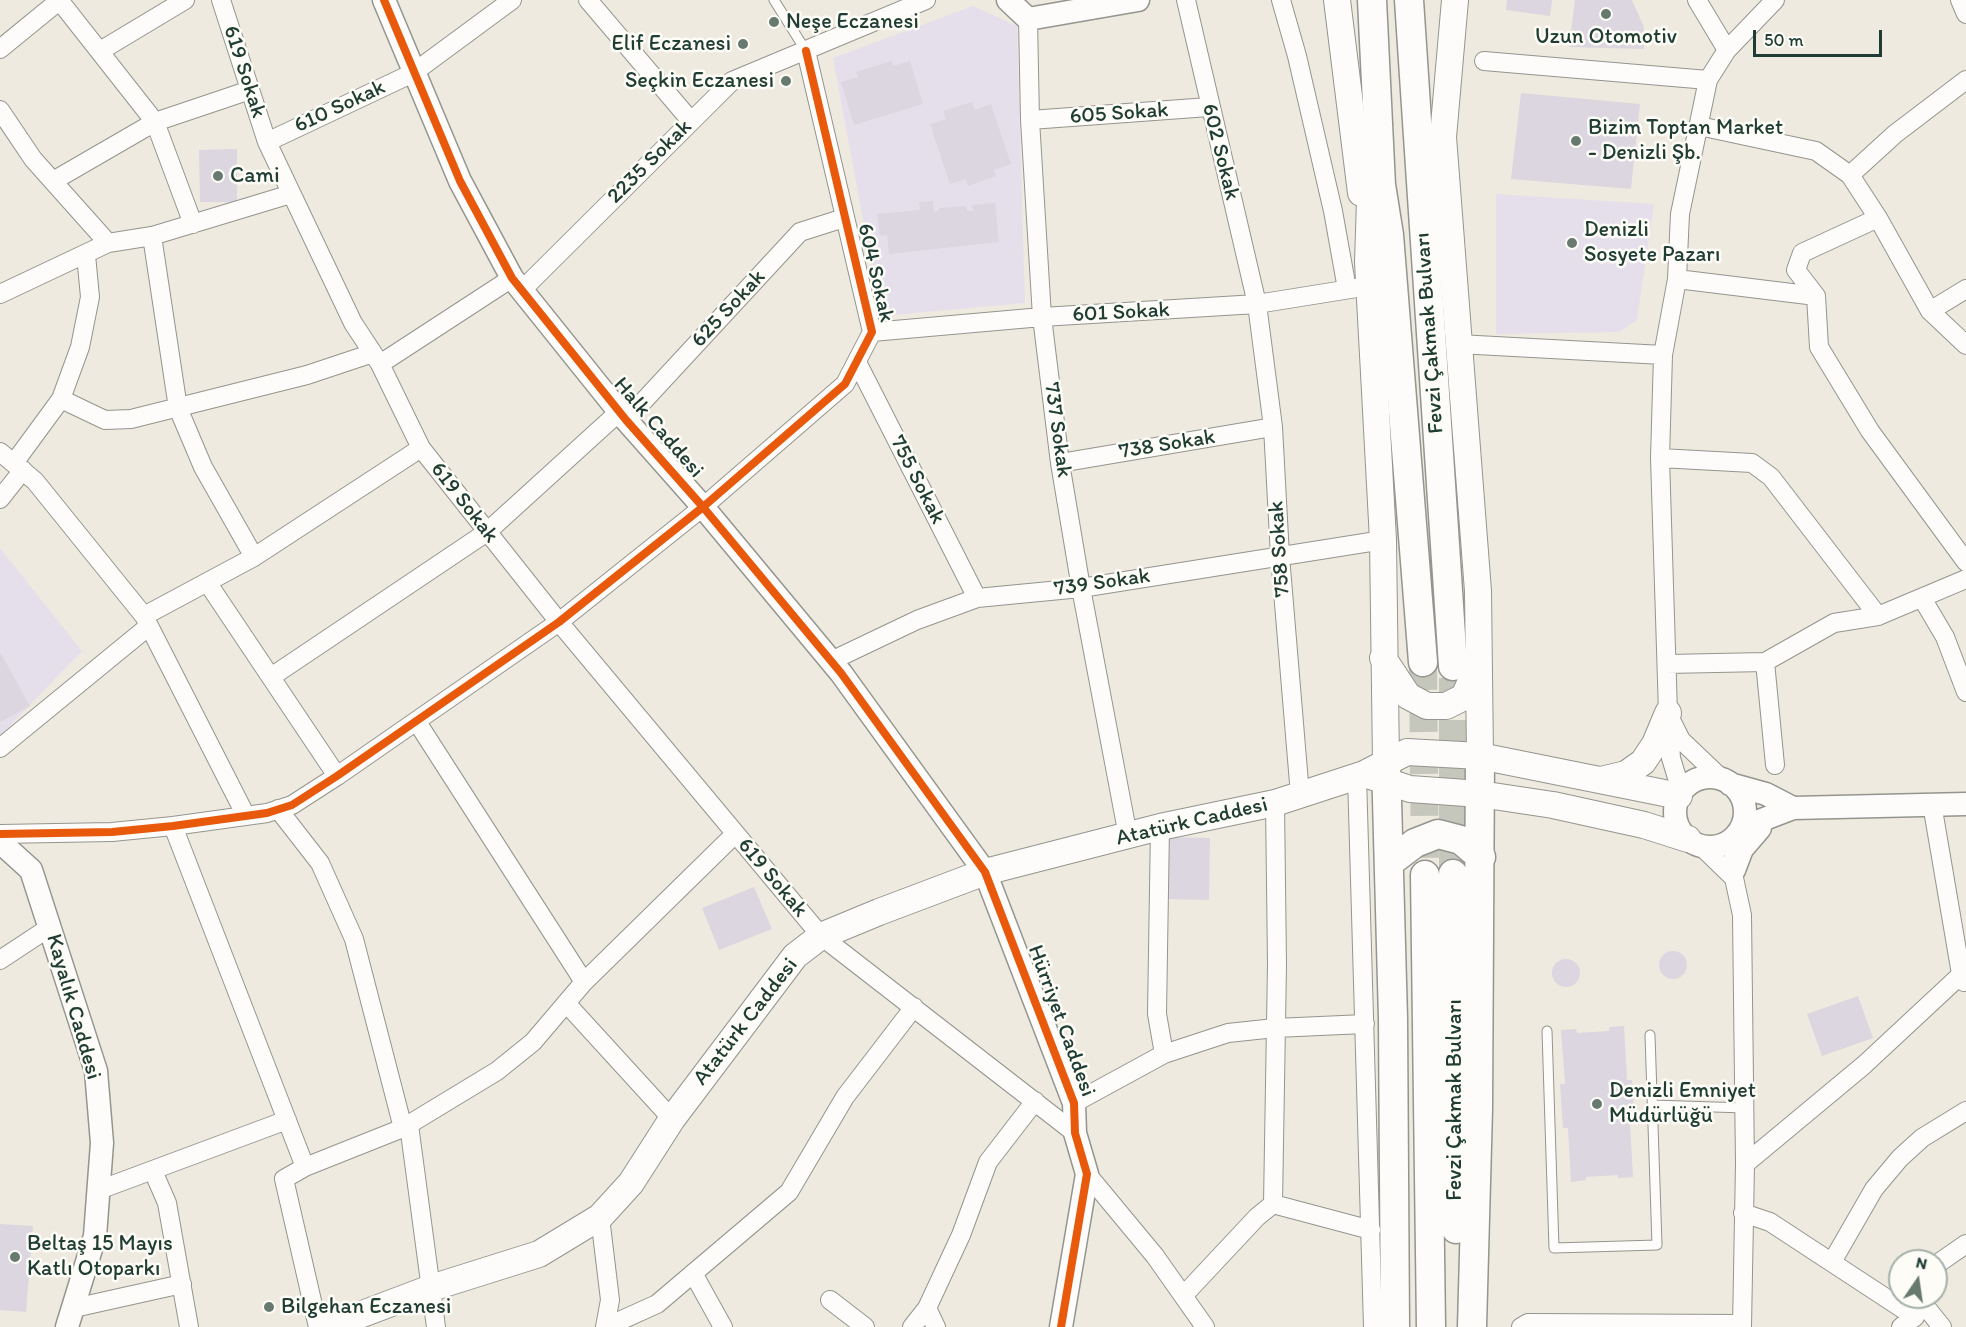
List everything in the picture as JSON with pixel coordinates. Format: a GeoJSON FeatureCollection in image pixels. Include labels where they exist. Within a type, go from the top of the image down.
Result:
{"type":"FeatureCollection","features":[{"type":"Feature","properties":{"kind":"main road"},"geometry":{"type":"LineString","coordinates":[[1337,0],[1345,48],[1361,279],[1383,540],[1383,658],[1373,774],[1390,862],[1395,1327]]}},
{"type":"Feature","properties":{"kind":"main road","name":"Fevzi Çakmak Bulvarı"},"geometry":{"type":"LineString","coordinates":[[1372,0],[1381,185],[1389,234],[1423,663]]}},
{"type":"Feature","properties":{"kind":"main road"},"geometry":{"type":"LineString","coordinates":[[1385,0],[1390,133],[1389,234]]}},
{"type":"Feature","properties":{"kind":"main road","name":"Fevzi Çakmak Bulvarı"},"geometry":{"type":"LineString","coordinates":[[1409,0],[1421,200],[1466,662]]}},
{"type":"Feature","properties":{"kind":"main road"},"geometry":{"type":"LineString","coordinates":[[1426,0],[1443,138],[1478,591],[1466,662],[1480,756],[1478,1109],[1472,1327]]}},
{"type":"Feature","properties":{"kind":"main road"},"geometry":{"type":"LineString","coordinates":[[1443,138],[1455,0]]}},
{"type":"Feature","properties":{"kind":"main road"},"geometry":{"type":"LineString","coordinates":[[1421,200],[1422,126],[1430,46]]}},
{"type":"Feature","properties":{"kind":"main road"},"geometry":{"type":"LineString","coordinates":[[1361,279],[1376,89]]}},
{"type":"Feature","properties":{"kind":"main road"},"geometry":{"type":"LineString","coordinates":[[1383,658],[1408,696],[1428,706],[1452,704],[1464,697],[1474,678],[1466,662]]}},
{"type":"Feature","properties":{"kind":"main road"},"geometry":{"type":"LineString","coordinates":[[1595,781],[1626,774],[1642,762],[1655,744],[1668,713]]}},
{"type":"Feature","properties":{"kind":"main road","name":"Atatürk Caddesi"},"geometry":{"type":"LineString","coordinates":[[328,1327],[431,1288],[539,1254],[600,1217],[631,1182],[672,1119],[795,956],[821,936],[985,872],[1160,827],[1275,803],[1373,774],[1407,752],[1480,756],[1595,781],[1680,794]]}},
{"type":"Feature","properties":{"kind":"main road"},"geometry":{"type":"LineString","coordinates":[[1373,774],[1410,789],[1480,794],[1553,805],[1644,825],[1695,842]]}},
{"type":"Feature","properties":{"kind":"main road"},"geometry":{"type":"LineString","coordinates":[[1390,862],[1415,843],[1438,834],[1461,840],[1480,857]]}},
{"type":"Feature","properties":{"kind":"main road","name":"Fevzi Çakmak Bulvarı"},"geometry":{"type":"LineString","coordinates":[[1453,874],[1456,1088],[1455,1327]]}},
{"type":"Feature","properties":{"kind":"main road","name":"Fevzi Çakmak Bulvarı"},"geometry":{"type":"LineString","coordinates":[[1425,875],[1431,1327]]}},
{"type":"Feature","properties":{"kind":"street"},"geometry":{"type":"LineString","coordinates":[[0,49],[60,0],[155,122],[193,224]]}},
{"type":"Feature","properties":{"kind":"street"},"geometry":{"type":"LineString","coordinates":[[100,51],[185,0]]}},
{"type":"Feature","properties":{"kind":"street","name":"Halk Caddesi"},"geometry":{"type":"LineString","coordinates":[[384,0],[460,181],[517,284],[622,416],[703,507],[831,661],[985,872]]}},
{"type":"Feature","properties":{"kind":"street","name":"610 Sokak"},"geometry":{"type":"LineString","coordinates":[[267,142],[413,73],[512,0]]}},
{"type":"Feature","properties":{"kind":"street"},"geometry":{"type":"LineString","coordinates":[[588,0],[691,121]]}},
{"type":"Feature","properties":{"kind":"street","name":"2235 Sokak"},"geometry":{"type":"LineString","coordinates":[[61,399],[105,420],[131,419],[377,359],[517,284],[732,81],[926,0]]}},
{"type":"Feature","properties":{"kind":"street"},"geometry":{"type":"LineString","coordinates":[[1008,0],[1028,19],[1138,0]]}},
{"type":"Feature","properties":{"kind":"street","name":"602 Sokak"},"geometry":{"type":"LineString","coordinates":[[1186,0],[1209,107],[1257,304]]}},
{"type":"Feature","properties":{"kind":"street"},"geometry":{"type":"LineString","coordinates":[[1281,0],[1297,56],[1333,211],[1361,279]]}},
{"type":"Feature","properties":{"kind":"street"},"geometry":{"type":"LineString","coordinates":[[1697,0],[1727,50]]}},
{"type":"Feature","properties":{"kind":"street"},"geometry":{"type":"LineString","coordinates":[[1734,874],[1695,842],[1676,822],[1675,811],[1680,794],[1671,758],[1668,713],[1660,458],[1663,356],[1677,279],[1680,214],[1708,80],[1727,50],[1775,0]]}},
{"type":"Feature","properties":{"kind":"street"},"geometry":{"type":"LineString","coordinates":[[1960,0],[1966,14]]}},
{"type":"Feature","properties":{"kind":"street","name":"619 Sokak"},"geometry":{"type":"LineString","coordinates":[[226,1],[250,90],[267,142],[353,323],[377,359],[421,448],[559,622],[821,936],[1076,1133]]}},
{"type":"Feature","properties":{"kind":"street","name":"737 Sokak"},"geometry":{"type":"LineString","coordinates":[[1028,19],[1030,120],[1042,317],[1060,463],[1128,836]]}},
{"type":"Feature","properties":{"kind":"street","name":"604 Sokak"},"geometry":{"type":"LineString","coordinates":[[0,834],[112,832],[173,826],[292,805],[338,777],[559,622],[703,507],[845,384],[872,332],[806,51]]}},
{"type":"Feature","properties":{"kind":"street"},"geometry":{"type":"LineString","coordinates":[[1484,61],[1708,80]]}},
{"type":"Feature","properties":{"kind":"street"},"geometry":{"type":"LineString","coordinates":[[1850,175],[1896,134],[1966,80]]}},
{"type":"Feature","properties":{"kind":"street"},"geometry":{"type":"LineString","coordinates":[[52,180],[155,122],[250,90]]}},
{"type":"Feature","properties":{"kind":"street","name":"605 Sokak"},"geometry":{"type":"LineString","coordinates":[[1030,120],[1209,107]]}},
{"type":"Feature","properties":{"kind":"street"},"geometry":{"type":"LineString","coordinates":[[0,110],[33,159],[108,243]]}},
{"type":"Feature","properties":{"kind":"street"},"geometry":{"type":"LineString","coordinates":[[1699,126],[1816,151],[1850,175],[1878,218],[1930,311],[1966,345]]}},
{"type":"Feature","properties":{"kind":"street"},"geometry":{"type":"LineString","coordinates":[[0,294],[108,243],[152,236],[291,194]]}},
{"type":"Feature","properties":{"kind":"street","name":"625 Sokak"},"geometry":{"type":"LineString","coordinates":[[271,677],[487,532],[622,416],[800,232],[844,218]]}},
{"type":"Feature","properties":{"kind":"street"},"geometry":{"type":"LineString","coordinates":[[1878,218],[1802,253],[1796,270],[1816,296],[1819,347],[1870,431],[1966,562]]}},
{"type":"Feature","properties":{"kind":"street"},"geometry":{"type":"LineString","coordinates":[[152,236],[178,408],[203,467],[254,557]]}},
{"type":"Feature","properties":{"kind":"street"},"geometry":{"type":"LineString","coordinates":[[0,499],[12,462],[61,399],[80,347],[90,297],[86,255]]}},
{"type":"Feature","properties":{"kind":"street","name":"601 Sokak"},"geometry":{"type":"LineString","coordinates":[[872,332],[1042,317],[1257,304],[1361,279]]}},
{"type":"Feature","properties":{"kind":"street"},"geometry":{"type":"LineString","coordinates":[[1677,279],[1816,296]]}},
{"type":"Feature","properties":{"kind":"street"},"geometry":{"type":"LineString","coordinates":[[1930,311],[1966,290]]}},
{"type":"Feature","properties":{"kind":"street","name":"758 Sokak"},"geometry":{"type":"LineString","coordinates":[[1257,304],[1273,427],[1280,556],[1300,795]]}},
{"type":"Feature","properties":{"kind":"street"},"geometry":{"type":"LineString","coordinates":[[1458,344],[1663,356]]}},
{"type":"Feature","properties":{"kind":"street","name":"755 Sokak"},"geometry":{"type":"LineString","coordinates":[[857,362],[977,598]]}},
{"type":"Feature","properties":{"kind":"street","name":"738 Sokak"},"geometry":{"type":"LineString","coordinates":[[1060,463],[1273,427]]}},
{"type":"Feature","properties":{"kind":"street"},"geometry":{"type":"LineString","coordinates":[[0,748],[147,621],[207,582],[254,557],[421,448]]}},
{"type":"Feature","properties":{"kind":"street"},"geometry":{"type":"LineString","coordinates":[[1660,458],[1752,463],[1771,477],[1878,616]]}},
{"type":"Feature","properties":{"kind":"street"},"geometry":{"type":"LineString","coordinates":[[12,462],[35,481],[147,621],[245,814]]}},
{"type":"Feature","properties":{"kind":"street","name":"739 Sokak"},"geometry":{"type":"LineString","coordinates":[[831,661],[916,620],[977,598],[1081,588],[1383,540]]}},
{"type":"Feature","properties":{"kind":"street"},"geometry":{"type":"LineString","coordinates":[[1667,664],[1765,662],[1834,623],[1878,616],[1966,579]]}},
{"type":"Feature","properties":{"kind":"street"},"geometry":{"type":"LineString","coordinates":[[207,582],[338,777]]}},
{"type":"Feature","properties":{"kind":"street"},"geometry":{"type":"LineString","coordinates":[[1922,598],[1945,637],[1966,692]]}},
{"type":"Feature","properties":{"kind":"street"},"geometry":{"type":"LineString","coordinates":[[1765,662],[1775,765]]}},
{"type":"Feature","properties":{"kind":"street"},"geometry":{"type":"LineString","coordinates":[[1521,1327],[1528,1323],[1741,1325],[1745,1107],[1742,915],[1734,874],[1737,832],[1744,805],[1740,794],[1682,740],[1668,713]]}},
{"type":"Feature","properties":{"kind":"street"},"geometry":{"type":"LineString","coordinates":[[417,722],[584,982]]}},
{"type":"Feature","properties":{"kind":"street"},"geometry":{"type":"LineString","coordinates":[[1373,774],[1365,1024],[1373,1327]]}},
{"type":"Feature","properties":{"kind":"street"},"geometry":{"type":"LineString","coordinates":[[1680,794],[1699,779],[1726,782],[1766,794],[1783,811]]}},
{"type":"Feature","properties":{"kind":"street"},"geometry":{"type":"LineString","coordinates":[[1932,804],[1966,793]]}},
{"type":"Feature","properties":{"kind":"street"},"geometry":{"type":"LineString","coordinates":[[1273,1204],[1275,803]]}},
{"type":"Feature","properties":{"kind":"street"},"geometry":{"type":"LineString","coordinates":[[1745,1164],[1864,1065],[1964,977],[1932,804]]}},
{"type":"Feature","properties":{"kind":"street"},"geometry":{"type":"LineString","coordinates":[[1695,842],[1724,844],[1737,832],[1783,811],[1966,804]]}},
{"type":"Feature","properties":{"kind":"street"},"geometry":{"type":"LineString","coordinates":[[278,809],[320,863],[354,939],[406,1126],[436,1327]]}},
{"type":"Feature","properties":{"kind":"street"},"geometry":{"type":"LineString","coordinates":[[1734,874],[1747,841],[1783,811]]}},
{"type":"Feature","properties":{"kind":"street"},"geometry":{"type":"LineString","coordinates":[[173,826],[305,1167]]}},
{"type":"Feature","properties":{"kind":"street"},"geometry":{"type":"LineString","coordinates":[[1160,827],[1157,1014],[1164,1054]]}},
{"type":"Feature","properties":{"kind":"street"},"geometry":{"type":"LineString","coordinates":[[318,1327],[284,1179],[305,1167],[406,1126],[497,1071],[532,1042],[584,982],[735,834]]}},
{"type":"Feature","properties":{"kind":"street","name":"Kayalık Caddesi"},"geometry":{"type":"LineString","coordinates":[[0,842],[31,870],[96,1071],[102,1143],[95,1236],[70,1318]]}},
{"type":"Feature","properties":{"kind":"street","name":"Hürriyet Caddesi"},"geometry":{"type":"LineString","coordinates":[[985,872],[1074,1102],[1076,1133],[1087,1174],[1060,1327]]}},
{"type":"Feature","properties":{"kind":"street"},"geometry":{"type":"LineString","coordinates":[[0,960],[50,927]]}},
{"type":"Feature","properties":{"kind":"street"},"geometry":{"type":"LineString","coordinates":[[566,1003],[672,1119]]}},
{"type":"Feature","properties":{"kind":"street"},"geometry":{"type":"LineString","coordinates":[[605,1327],[657,1304],[789,1192],[845,1097],[914,1007]]}},
{"type":"Feature","properties":{"kind":"street"},"geometry":{"type":"LineString","coordinates":[[1074,1102],[1164,1054],[1228,1033],[1275,1028],[1365,1024]]}},
{"type":"Feature","properties":{"kind":"street"},"geometry":{"type":"LineString","coordinates":[[912,1327],[927,1308],[961,1235],[988,1162],[1035,1101]]}},
{"type":"Feature","properties":{"kind":"street"},"geometry":{"type":"LineString","coordinates":[[1832,1262],[1874,1189],[1900,1158],[1922,1138],[1966,1111]]}},
{"type":"Feature","properties":{"kind":"street"},"geometry":{"type":"LineString","coordinates":[[99,1190],[286,1120]]}},
{"type":"Feature","properties":{"kind":"street"},"geometry":{"type":"LineString","coordinates":[[153,1171],[168,1203],[189,1327]]}},
{"type":"Feature","properties":{"kind":"street"},"geometry":{"type":"LineString","coordinates":[[1087,1174],[1155,1256],[1205,1327]]}},
{"type":"Feature","properties":{"kind":"street"},"geometry":{"type":"LineString","coordinates":[[1273,1204],[1371,1230]]}},
{"type":"Feature","properties":{"kind":"street"},"geometry":{"type":"LineString","coordinates":[[1183,1296],[1257,1217],[1273,1204]]}},
{"type":"Feature","properties":{"kind":"street"},"geometry":{"type":"LineString","coordinates":[[1743,1214],[1770,1222],[1832,1262],[1942,1327]]}},
{"type":"Feature","properties":{"kind":"street"},"geometry":{"type":"LineString","coordinates":[[600,1217],[610,1300],[605,1327]]}},
{"type":"Feature","properties":{"kind":"street"},"geometry":{"type":"LineString","coordinates":[[1948,1256],[1966,1244]]}},
{"type":"Feature","properties":{"kind":"street"},"geometry":{"type":"LineString","coordinates":[[693,1273],[723,1327]]}},
{"type":"Feature","properties":{"kind":"street"},"geometry":{"type":"LineString","coordinates":[[70,1318],[182,1284]]}},
{"type":"Feature","properties":{"kind":"street"},"geometry":{"type":"LineString","coordinates":[[830,1300],[865,1327]]}},
{"type":"Feature","properties":{"kind":"street"},"geometry":{"type":"LineString","coordinates":[[927,1308],[936,1327]]}},
{"type":"Feature","properties":{"kind":"lane"},"geometry":{"type":"LineString","coordinates":[[774,0],[806,51]]}},
{"type":"Feature","properties":{"kind":"lane"},"geometry":{"type":"LineString","coordinates":[[1547,1031],[1554,1248],[1657,1245],[1650,1035]]}},
{"type":"Feature","properties":{"kind":"lane"},"geometry":{"type":"LineString","coordinates":[[1652,1105],[1745,1107]]}},
{"type":"Feature","properties":{"kind":"shaded area"},"geometry":{"type":"Polygon","coordinates":[[[973,6],[1017,26],[1025,303],[893,315],[878,301],[833,58],[973,6]]]}},
{"type":"Feature","properties":{"kind":"shaded area","name":"Denizli Sosyete Pazarı"},"geometry":{"type":"Polygon","coordinates":[[[1496,194],[1654,204],[1637,320],[1619,332],[1496,334],[1496,194]]]}},
{"type":"Feature","properties":{"kind":"shaded area"},"geometry":{"type":"Polygon","coordinates":[[[0,548],[82,651],[0,736],[0,548]]]}},
{"type":"Feature","properties":{"kind":"building"},"geometry":{"type":"Polygon","coordinates":[[[1507,0],[1552,0],[1550,16],[1506,10],[1507,0]]]}},
{"type":"Feature","properties":{"kind":"building","name":"Uzun Otomotiv"},"geometry":{"type":"Polygon","coordinates":[[[1575,0],[1632,0],[1644,27],[1644,49],[1569,47],[1575,0]]]}},
{"type":"Feature","properties":{"kind":"building"},"geometry":{"type":"Polygon","coordinates":[[[892,61],[893,66],[910,61],[923,104],[854,125],[841,82],[858,77],[856,72],[892,61]]]}},
{"type":"Feature","properties":{"kind":"building","name":"Bizim Toptan Market - Denizli Şb."},"geometry":{"type":"Polygon","coordinates":[[[1521,93],[1640,104],[1631,189],[1511,179],[1521,93]]]}},
{"type":"Feature","properties":{"kind":"building"},"geometry":{"type":"Polygon","coordinates":[[[972,102],[975,110],[991,104],[1011,164],[994,170],[996,176],[968,186],[966,179],[950,184],[930,124],[946,119],[943,111],[972,102]]]}},
{"type":"Feature","properties":{"kind":"building","name":"Cami"},"geometry":{"type":"Polygon","coordinates":[[[237,149],[237,202],[200,202],[199,150],[237,149]]]}},
{"type":"Feature","properties":{"kind":"building"},"geometry":{"type":"Polygon","coordinates":[[[933,201],[934,212],[939,211],[939,208],[966,206],[967,211],[973,211],[972,205],[995,203],[999,242],[889,254],[887,235],[880,236],[877,214],[920,210],[919,202],[933,201]]]}},
{"type":"Feature","properties":{"kind":"building"},"geometry":{"type":"Polygon","coordinates":[[[0,652],[30,706],[0,722],[0,652]]]}},
{"type":"Feature","properties":{"kind":"building"},"geometry":{"type":"Polygon","coordinates":[[[1163,837],[1210,838],[1209,900],[1162,899],[1163,837]]]}},
{"type":"Feature","properties":{"kind":"building"},"geometry":{"type":"Polygon","coordinates":[[[754,887],[772,929],[719,950],[702,908],[754,887]]]}},
{"type":"Feature","properties":{"kind":"building"},"geometry":{"type":"Polygon","coordinates":[[[1673,951],[1683,955],[1687,965],[1683,975],[1673,979],[1663,975],[1659,965],[1663,955],[1673,951]]]}},
{"type":"Feature","properties":{"kind":"building"},"geometry":{"type":"Polygon","coordinates":[[[1566,959],[1576,963],[1580,973],[1576,983],[1566,987],[1556,983],[1552,973],[1556,963],[1566,959]]]}},
{"type":"Feature","properties":{"kind":"building"},"geometry":{"type":"Polygon","coordinates":[[[1858,996],[1873,1038],[1822,1056],[1807,1014],[1858,996]]]}},
{"type":"Feature","properties":{"kind":"building","name":"Denizli Emniyet Müdürlüğü"},"geometry":{"type":"Polygon","coordinates":[[[1624,1026],[1627,1080],[1632,1080],[1635,1124],[1630,1124],[1633,1177],[1618,1178],[1618,1175],[1586,1177],[1586,1180],[1571,1182],[1568,1128],[1563,1128],[1560,1084],[1565,1084],[1561,1030],[1576,1029],[1577,1033],[1609,1031],[1609,1027],[1624,1026]]]}},
{"type":"Feature","properties":{"kind":"building","name":"Beltaş 15 Mayıs Katlı Otoparkı"},"geometry":{"type":"Polygon","coordinates":[[[0,1224],[33,1226],[26,1312],[0,1310],[0,1224]]]}},
{"type":"Feature","properties":{"kind":"tunnel"},"geometry":{"type":"LineString","coordinates":[[1423,662],[1425,875]]}},
{"type":"Feature","properties":{"kind":"tunnel"},"geometry":{"type":"LineString","coordinates":[[1453,666],[1453,874]]}},
{"type":"Feature","properties":{"kind":"cycle path"},"geometry":{"type":"LineString","coordinates":[[384,0],[460,181],[512,278],[626,420],[703,507],[841,673],[985,872],[1074,1103],[1075,1133],[1087,1174],[1061,1327]]}},
{"type":"Feature","properties":{"kind":"cycle path"},"geometry":{"type":"LineString","coordinates":[[0,834],[112,832],[173,826],[267,813],[292,805],[559,622],[703,507],[845,384],[872,332],[806,51]]}},
{"type":"Feature","properties":{"kind":"place","name":"Uzun Otomotiv"},"geometry":{"type":"Point","coordinates":[1606,14]}},
{"type":"Feature","properties":{"kind":"place","name":"Neşe Eczanesi"},"geometry":{"type":"Point","coordinates":[774,22]}},
{"type":"Feature","properties":{"kind":"place","name":"Elif Eczanesi"},"geometry":{"type":"Point","coordinates":[743,44]}},
{"type":"Feature","properties":{"kind":"place","name":"Seçkin Eczanesi"},"geometry":{"type":"Point","coordinates":[786,81]}},
{"type":"Feature","properties":{"kind":"place","name":"Bizim Toptan Market - Denizli Şb."},"geometry":{"type":"Point","coordinates":[1576,141]}},
{"type":"Feature","properties":{"kind":"place","name":"Cami"},"geometry":{"type":"Point","coordinates":[218,176]}},
{"type":"Feature","properties":{"kind":"place","name":"Denizli Sosyete Pazarı"},"geometry":{"type":"Point","coordinates":[1572,243]}},
{"type":"Feature","properties":{"kind":"place","name":"Denizli Emniyet Müdürlüğü"},"geometry":{"type":"Point","coordinates":[1597,1104]}},
{"type":"Feature","properties":{"kind":"place","name":"Beltaş 15 Mayıs Katlı Otoparkı"},"geometry":{"type":"Point","coordinates":[15,1257]}},
{"type":"Feature","properties":{"kind":"place","name":"Bilgehan Eczanesi"},"geometry":{"type":"Point","coordinates":[269,1307]}}]}
